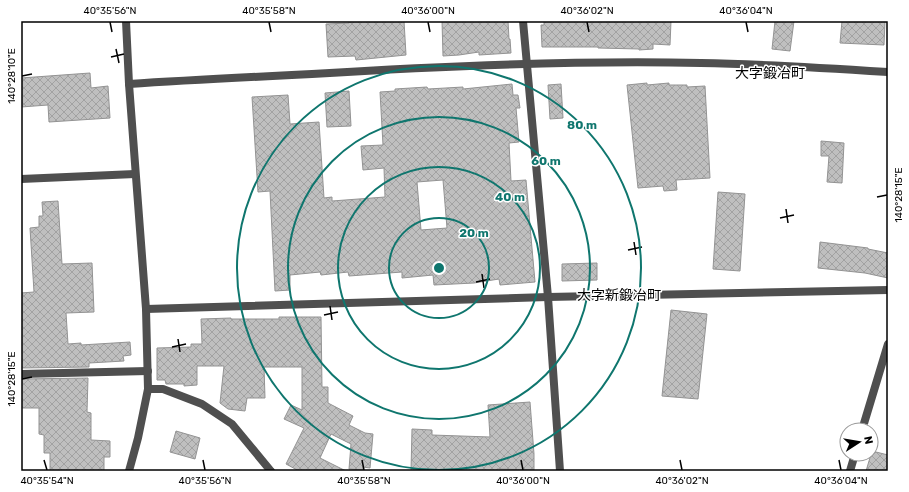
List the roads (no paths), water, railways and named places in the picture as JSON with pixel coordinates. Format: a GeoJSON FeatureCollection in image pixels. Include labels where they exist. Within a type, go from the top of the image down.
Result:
{"type":"FeatureCollection","features":[{"type":"Feature","properties":{"kind":"street"},"geometry":{"type":"LineString","coordinates":[[126,21],[135,174],[146,309],[148,371],[148,389],[138,438],[129,471]]}},
{"type":"Feature","properties":{"kind":"street"},"geometry":{"type":"LineString","coordinates":[[524,21],[548,297],[560,471]]}},
{"type":"Feature","properties":{"kind":"street"},"geometry":{"type":"LineString","coordinates":[[129,84],[176,80],[396,69],[574,62],[790,65],[888,72]]}},
{"type":"Feature","properties":{"kind":"street"},"geometry":{"type":"LineString","coordinates":[[21,180],[135,174]]}},
{"type":"Feature","properties":{"kind":"street"},"geometry":{"type":"LineString","coordinates":[[146,309],[548,297],[888,290]]}},
{"type":"Feature","properties":{"kind":"street"},"geometry":{"type":"LineString","coordinates":[[864,422],[888,344]]}},
{"type":"Feature","properties":{"kind":"street"},"geometry":{"type":"LineString","coordinates":[[21,374],[148,371]]}},
{"type":"Feature","properties":{"kind":"street"},"geometry":{"type":"LineString","coordinates":[[148,389],[163,389],[202,404],[232,424],[272,471]]}},
{"type":"Feature","properties":{"kind":"district","name":"大字鍛冶町"},"geometry":{"type":"Point","coordinates":[770,73]}},
{"type":"Feature","properties":{"kind":"district","name":"大字新鍛冶町"},"geometry":{"type":"Point","coordinates":[619,295]}}]}
